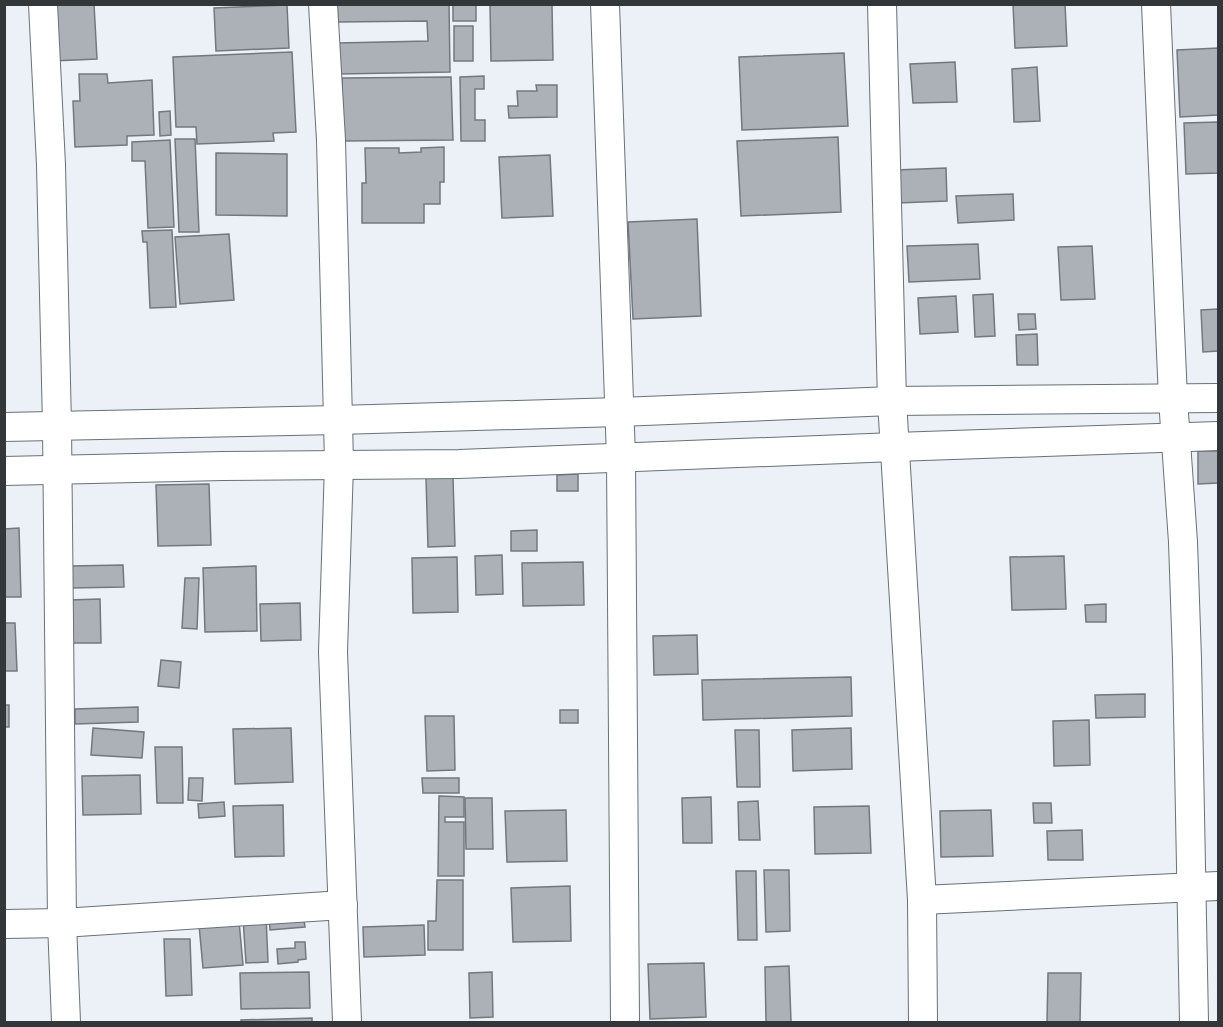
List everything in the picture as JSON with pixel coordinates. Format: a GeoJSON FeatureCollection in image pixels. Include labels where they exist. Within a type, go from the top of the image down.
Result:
{"type":"FeatureCollection","features":[{"type":"Feature","properties":{"kind":"street"},"geometry":{"type":"LineString","coordinates":[[43,4],[51,165],[57,425],[62,923],[66,1023]]}},
{"type":"Feature","properties":{"kind":"street"},"geometry":{"type":"LineString","coordinates":[[323,4],[331,150],[339,465],[333,652],[347,1023]]}},
{"type":"Feature","properties":{"kind":"street"},"geometry":{"type":"LineString","coordinates":[[605,4],[621,457],[625,1023]]}},
{"type":"Feature","properties":{"kind":"street"},"geometry":{"type":"LineString","coordinates":[[882,4],[892,401],[922,900],[923,1023]]}},
{"type":"Feature","properties":{"kind":"street"},"geometry":{"type":"LineString","coordinates":[[1156,4],[1173,399],[1205,887],[1194,1023]]}},
{"type":"Feature","properties":{"kind":"street"},"geometry":{"type":"LineString","coordinates":[[4,427],[619,412],[892,401],[1218,398]]}},
{"type":"Feature","properties":{"kind":"street"},"geometry":{"type":"LineString","coordinates":[[4,471],[459,464],[1218,436]]}},
{"type":"Feature","properties":{"kind":"street"},"geometry":{"type":"LineString","coordinates":[[922,900],[1205,887]]}},
{"type":"Feature","properties":{"kind":"street"},"geometry":{"type":"LineString","coordinates":[[4,924],[62,923],[344,905]]}},
{"type":"Feature","properties":{"kind":"building"},"geometry":{"type":"Polygon","coordinates":[[[50,4],[94,4],[97,59],[53,61],[50,4]]]}},
{"type":"Feature","properties":{"kind":"building"},"geometry":{"type":"Polygon","coordinates":[[[337,4],[449,4],[450,72],[339,74],[338,43],[428,41],[427,21],[338,22],[337,4]]]}},
{"type":"Feature","properties":{"kind":"building"},"geometry":{"type":"Polygon","coordinates":[[[453,4],[476,4],[476,21],[453,21],[453,4]]]}},
{"type":"Feature","properties":{"kind":"building"},"geometry":{"type":"Polygon","coordinates":[[[490,4],[552,4],[553,60],[491,61],[490,4]]]}},
{"type":"Feature","properties":{"kind":"building"},"geometry":{"type":"Polygon","coordinates":[[[1013,4],[1065,4],[1067,46],[1015,48],[1013,4]]]}},
{"type":"Feature","properties":{"kind":"building"},"geometry":{"type":"Polygon","coordinates":[[[287,5],[289,48],[216,51],[214,8],[287,5]]]}},
{"type":"Feature","properties":{"kind":"building"},"geometry":{"type":"Polygon","coordinates":[[[454,26],[473,26],[473,61],[454,61],[454,26]]]}},
{"type":"Feature","properties":{"kind":"building"},"geometry":{"type":"Polygon","coordinates":[[[1218,48],[1218,115],[1180,117],[1177,50],[1218,48]]]}},
{"type":"Feature","properties":{"kind":"building"},"geometry":{"type":"Polygon","coordinates":[[[292,52],[296,132],[273,133],[274,141],[197,144],[196,127],[176,127],[173,57],[292,52]]]}},
{"type":"Feature","properties":{"kind":"building"},"geometry":{"type":"Polygon","coordinates":[[[844,53],[848,126],[742,130],[739,57],[844,53]]]}},
{"type":"Feature","properties":{"kind":"building"},"geometry":{"type":"Polygon","coordinates":[[[955,62],[957,102],[913,103],[910,64],[955,62]]]}},
{"type":"Feature","properties":{"kind":"building"},"geometry":{"type":"Polygon","coordinates":[[[1037,67],[1040,121],[1014,122],[1012,69],[1037,67]]]}},
{"type":"Feature","properties":{"kind":"building"},"geometry":{"type":"Polygon","coordinates":[[[79,74],[107,74],[108,83],[152,80],[154,135],[127,136],[127,145],[75,147],[73,101],[80,101],[79,74]]]}},
{"type":"Feature","properties":{"kind":"building"},"geometry":{"type":"Polygon","coordinates":[[[484,76],[484,89],[475,89],[475,120],[485,120],[485,141],[461,141],[460,77],[484,76]]]}},
{"type":"Feature","properties":{"kind":"building"},"geometry":{"type":"Polygon","coordinates":[[[451,77],[453,140],[343,141],[342,78],[451,77]]]}},
{"type":"Feature","properties":{"kind":"building"},"geometry":{"type":"Polygon","coordinates":[[[536,85],[557,85],[557,117],[509,118],[508,106],[518,106],[517,91],[537,91],[536,85]]]}},
{"type":"Feature","properties":{"kind":"building"},"geometry":{"type":"Polygon","coordinates":[[[170,111],[171,135],[160,136],[159,112],[170,111]]]}},
{"type":"Feature","properties":{"kind":"building"},"geometry":{"type":"Polygon","coordinates":[[[1218,122],[1218,173],[1186,174],[1184,123],[1218,122]]]}},
{"type":"Feature","properties":{"kind":"building"},"geometry":{"type":"Polygon","coordinates":[[[838,137],[841,212],[741,216],[737,141],[838,137]]]}},
{"type":"Feature","properties":{"kind":"building"},"geometry":{"type":"Polygon","coordinates":[[[175,139],[195,139],[199,232],[179,232],[175,139]]]}},
{"type":"Feature","properties":{"kind":"building"},"geometry":{"type":"Polygon","coordinates":[[[170,140],[174,227],[148,228],[145,161],[132,161],[132,142],[170,140]]]}},
{"type":"Feature","properties":{"kind":"building"},"geometry":{"type":"Polygon","coordinates":[[[444,147],[444,182],[440,182],[440,204],[424,204],[424,223],[362,223],[362,183],[366,183],[365,148],[399,148],[399,153],[421,152],[421,148],[444,147]]]}},
{"type":"Feature","properties":{"kind":"building"},"geometry":{"type":"Polygon","coordinates":[[[216,153],[287,154],[287,216],[216,215],[216,153]]]}},
{"type":"Feature","properties":{"kind":"building"},"geometry":{"type":"Polygon","coordinates":[[[550,155],[553,216],[502,218],[499,157],[550,155]]]}},
{"type":"Feature","properties":{"kind":"building"},"geometry":{"type":"Polygon","coordinates":[[[946,168],[947,201],[898,203],[896,170],[946,168]]]}},
{"type":"Feature","properties":{"kind":"building"},"geometry":{"type":"Polygon","coordinates":[[[1013,194],[1014,220],[958,223],[956,196],[1013,194]]]}},
{"type":"Feature","properties":{"kind":"building"},"geometry":{"type":"Polygon","coordinates":[[[697,219],[701,316],[633,319],[628,222],[697,219]]]}},
{"type":"Feature","properties":{"kind":"building"},"geometry":{"type":"Polygon","coordinates":[[[172,230],[176,307],[150,308],[147,242],[143,242],[142,231],[172,230]]]}},
{"type":"Feature","properties":{"kind":"building"},"geometry":{"type":"Polygon","coordinates":[[[229,234],[234,300],[180,304],[175,237],[229,234]]]}},
{"type":"Feature","properties":{"kind":"building"},"geometry":{"type":"Polygon","coordinates":[[[978,244],[980,279],[909,282],[907,246],[978,244]]]}},
{"type":"Feature","properties":{"kind":"building"},"geometry":{"type":"Polygon","coordinates":[[[1092,246],[1095,299],[1061,300],[1058,247],[1092,246]]]}},
{"type":"Feature","properties":{"kind":"building"},"geometry":{"type":"Polygon","coordinates":[[[993,294],[995,336],[975,337],[973,295],[993,294]]]}},
{"type":"Feature","properties":{"kind":"building"},"geometry":{"type":"Polygon","coordinates":[[[956,296],[958,332],[920,334],[918,298],[956,296]]]}},
{"type":"Feature","properties":{"kind":"building"},"geometry":{"type":"Polygon","coordinates":[[[1218,309],[1218,351],[1203,352],[1201,310],[1218,309]]]}},
{"type":"Feature","properties":{"kind":"building"},"geometry":{"type":"Polygon","coordinates":[[[1018,314],[1035,314],[1036,329],[1019,330],[1018,314]]]}},
{"type":"Feature","properties":{"kind":"building"},"geometry":{"type":"Polygon","coordinates":[[[1037,334],[1038,365],[1017,365],[1016,335],[1037,334]]]}},
{"type":"Feature","properties":{"kind":"building"},"geometry":{"type":"Polygon","coordinates":[[[1198,451],[1218,451],[1218,483],[1198,484],[1198,451]]]}},
{"type":"Feature","properties":{"kind":"building"},"geometry":{"type":"Polygon","coordinates":[[[578,474],[578,491],[557,491],[557,475],[578,474]]]}},
{"type":"Feature","properties":{"kind":"building"},"geometry":{"type":"Polygon","coordinates":[[[453,477],[455,546],[428,547],[426,478],[453,477]]]}},
{"type":"Feature","properties":{"kind":"building"},"geometry":{"type":"Polygon","coordinates":[[[209,484],[211,545],[158,546],[156,485],[209,484]]]}},
{"type":"Feature","properties":{"kind":"building"},"geometry":{"type":"Polygon","coordinates":[[[19,528],[21,597],[4,597],[4,529],[19,528]]]}},
{"type":"Feature","properties":{"kind":"building"},"geometry":{"type":"Polygon","coordinates":[[[537,530],[537,551],[511,551],[511,531],[537,530]]]}},
{"type":"Feature","properties":{"kind":"building"},"geometry":{"type":"Polygon","coordinates":[[[502,555],[503,594],[476,595],[475,556],[502,555]]]}},
{"type":"Feature","properties":{"kind":"building"},"geometry":{"type":"Polygon","coordinates":[[[1064,556],[1066,609],[1012,610],[1010,557],[1064,556]]]}},
{"type":"Feature","properties":{"kind":"building"},"geometry":{"type":"Polygon","coordinates":[[[457,557],[458,612],[413,613],[412,558],[457,557]]]}},
{"type":"Feature","properties":{"kind":"building"},"geometry":{"type":"Polygon","coordinates":[[[583,562],[584,605],[523,606],[522,563],[583,562]]]}},
{"type":"Feature","properties":{"kind":"building"},"geometry":{"type":"Polygon","coordinates":[[[123,565],[124,587],[71,588],[71,566],[123,565]]]}},
{"type":"Feature","properties":{"kind":"building"},"geometry":{"type":"Polygon","coordinates":[[[256,566],[257,631],[205,632],[203,568],[256,566]]]}},
{"type":"Feature","properties":{"kind":"building"},"geometry":{"type":"Polygon","coordinates":[[[185,578],[199,578],[197,629],[182,628],[185,578]]]}},
{"type":"Feature","properties":{"kind":"building"},"geometry":{"type":"Polygon","coordinates":[[[100,599],[101,643],[70,643],[69,600],[100,599]]]}},
{"type":"Feature","properties":{"kind":"building"},"geometry":{"type":"Polygon","coordinates":[[[300,603],[301,640],[261,641],[260,604],[300,603]]]}},
{"type":"Feature","properties":{"kind":"building"},"geometry":{"type":"Polygon","coordinates":[[[1106,604],[1106,622],[1086,622],[1085,605],[1106,604]]]}},
{"type":"Feature","properties":{"kind":"building"},"geometry":{"type":"Polygon","coordinates":[[[4,623],[15,623],[17,671],[4,671],[4,623]]]}},
{"type":"Feature","properties":{"kind":"building"},"geometry":{"type":"Polygon","coordinates":[[[697,635],[698,674],[654,675],[653,636],[697,635]]]}},
{"type":"Feature","properties":{"kind":"building"},"geometry":{"type":"Polygon","coordinates":[[[161,660],[181,662],[179,688],[158,686],[161,660]]]}},
{"type":"Feature","properties":{"kind":"building"},"geometry":{"type":"Polygon","coordinates":[[[851,677],[852,716],[703,720],[702,680],[851,677]]]}},
{"type":"Feature","properties":{"kind":"building"},"geometry":{"type":"Polygon","coordinates":[[[1145,694],[1145,717],[1096,718],[1095,695],[1145,694]]]}},
{"type":"Feature","properties":{"kind":"building"},"geometry":{"type":"Polygon","coordinates":[[[4,705],[9,705],[9,727],[4,727],[4,705]]]}},
{"type":"Feature","properties":{"kind":"building"},"geometry":{"type":"Polygon","coordinates":[[[138,707],[138,722],[75,724],[75,709],[138,707]]]}},
{"type":"Feature","properties":{"kind":"building"},"geometry":{"type":"Polygon","coordinates":[[[560,710],[578,710],[578,723],[560,723],[560,710]]]}},
{"type":"Feature","properties":{"kind":"building"},"geometry":{"type":"Polygon","coordinates":[[[425,716],[454,716],[455,770],[427,771],[425,716]]]}},
{"type":"Feature","properties":{"kind":"building"},"geometry":{"type":"Polygon","coordinates":[[[1089,720],[1090,765],[1054,766],[1053,721],[1089,720]]]}},
{"type":"Feature","properties":{"kind":"building"},"geometry":{"type":"Polygon","coordinates":[[[93,728],[144,732],[142,758],[91,755],[93,728]]]}},
{"type":"Feature","properties":{"kind":"building"},"geometry":{"type":"Polygon","coordinates":[[[291,728],[293,782],[235,784],[233,729],[291,728]]]}},
{"type":"Feature","properties":{"kind":"building"},"geometry":{"type":"Polygon","coordinates":[[[851,728],[852,769],[793,771],[792,730],[851,728]]]}},
{"type":"Feature","properties":{"kind":"building"},"geometry":{"type":"Polygon","coordinates":[[[735,730],[759,730],[760,787],[737,787],[735,730]]]}},
{"type":"Feature","properties":{"kind":"building"},"geometry":{"type":"Polygon","coordinates":[[[155,747],[182,747],[183,803],[157,803],[155,747]]]}},
{"type":"Feature","properties":{"kind":"building"},"geometry":{"type":"Polygon","coordinates":[[[140,775],[141,814],[83,815],[82,776],[140,775]]]}},
{"type":"Feature","properties":{"kind":"building"},"geometry":{"type":"Polygon","coordinates":[[[189,778],[203,778],[202,801],[188,800],[189,778]]]}},
{"type":"Feature","properties":{"kind":"building"},"geometry":{"type":"Polygon","coordinates":[[[422,778],[459,778],[459,793],[423,793],[422,778]]]}},
{"type":"Feature","properties":{"kind":"building"},"geometry":{"type":"Polygon","coordinates":[[[439,796],[464,797],[464,817],[445,817],[445,822],[464,822],[464,876],[438,876],[439,796]]]}},
{"type":"Feature","properties":{"kind":"building"},"geometry":{"type":"Polygon","coordinates":[[[711,797],[712,843],[683,843],[682,798],[711,797]]]}},
{"type":"Feature","properties":{"kind":"building"},"geometry":{"type":"Polygon","coordinates":[[[465,798],[492,798],[493,849],[466,849],[465,798]]]}},
{"type":"Feature","properties":{"kind":"building"},"geometry":{"type":"Polygon","coordinates":[[[758,801],[760,840],[739,840],[738,802],[758,801]]]}},
{"type":"Feature","properties":{"kind":"building"},"geometry":{"type":"Polygon","coordinates":[[[224,802],[225,816],[199,818],[198,804],[224,802]]]}},
{"type":"Feature","properties":{"kind":"building"},"geometry":{"type":"Polygon","coordinates":[[[1033,803],[1051,803],[1052,823],[1034,823],[1033,803]]]}},
{"type":"Feature","properties":{"kind":"building"},"geometry":{"type":"Polygon","coordinates":[[[283,805],[284,856],[235,857],[233,806],[283,805]]]}},
{"type":"Feature","properties":{"kind":"building"},"geometry":{"type":"Polygon","coordinates":[[[869,806],[871,853],[815,854],[814,807],[869,806]]]}},
{"type":"Feature","properties":{"kind":"building"},"geometry":{"type":"Polygon","coordinates":[[[566,810],[567,861],[507,862],[505,811],[566,810]]]}},
{"type":"Feature","properties":{"kind":"building"},"geometry":{"type":"Polygon","coordinates":[[[991,810],[993,856],[941,857],[940,811],[991,810]]]}},
{"type":"Feature","properties":{"kind":"building"},"geometry":{"type":"Polygon","coordinates":[[[1082,830],[1083,860],[1048,860],[1047,831],[1082,830]]]}},
{"type":"Feature","properties":{"kind":"building"},"geometry":{"type":"Polygon","coordinates":[[[764,870],[789,870],[790,931],[766,932],[764,870]]]}},
{"type":"Feature","properties":{"kind":"building"},"geometry":{"type":"Polygon","coordinates":[[[736,871],[756,871],[757,940],[738,940],[736,871]]]}},
{"type":"Feature","properties":{"kind":"building"},"geometry":{"type":"Polygon","coordinates":[[[437,880],[463,880],[463,950],[428,950],[428,921],[436,921],[437,880]]]}},
{"type":"Feature","properties":{"kind":"building"},"geometry":{"type":"Polygon","coordinates":[[[570,886],[571,941],[513,942],[511,888],[570,886]]]}},
{"type":"Feature","properties":{"kind":"building"},"geometry":{"type":"Polygon","coordinates":[[[303,913],[305,927],[270,930],[269,916],[303,913]]]}},
{"type":"Feature","properties":{"kind":"building"},"geometry":{"type":"Polygon","coordinates":[[[266,916],[268,962],[246,963],[243,918],[266,916]]]}},
{"type":"Feature","properties":{"kind":"building"},"geometry":{"type":"Polygon","coordinates":[[[239,921],[243,965],[203,968],[199,925],[239,921]]]}},
{"type":"Feature","properties":{"kind":"building"},"geometry":{"type":"Polygon","coordinates":[[[424,925],[425,955],[364,957],[363,927],[424,925]]]}},
{"type":"Feature","properties":{"kind":"building"},"geometry":{"type":"Polygon","coordinates":[[[164,939],[190,939],[192,995],[166,996],[164,939]]]}},
{"type":"Feature","properties":{"kind":"building"},"geometry":{"type":"Polygon","coordinates":[[[295,942],[305,942],[306,959],[278,964],[277,949],[295,948],[295,942]]]}},
{"type":"Feature","properties":{"kind":"building"},"geometry":{"type":"Polygon","coordinates":[[[704,963],[706,1017],[650,1019],[648,964],[704,963]]]}},
{"type":"Feature","properties":{"kind":"building"},"geometry":{"type":"Polygon","coordinates":[[[789,966],[791,1022],[766,1022],[765,967],[789,966]]]}},
{"type":"Feature","properties":{"kind":"building"},"geometry":{"type":"Polygon","coordinates":[[[309,972],[310,1008],[241,1009],[240,973],[309,972]]]}},
{"type":"Feature","properties":{"kind":"building"},"geometry":{"type":"Polygon","coordinates":[[[492,972],[493,1017],[470,1018],[469,973],[492,972]]]}},
{"type":"Feature","properties":{"kind":"building"},"geometry":{"type":"Polygon","coordinates":[[[1048,973],[1081,973],[1080,1022],[1047,1022],[1048,973]]]}},
{"type":"Feature","properties":{"kind":"building"},"geometry":{"type":"Polygon","coordinates":[[[312,1018],[312,1022],[241,1022],[241,1020],[312,1018]]]}}]}
